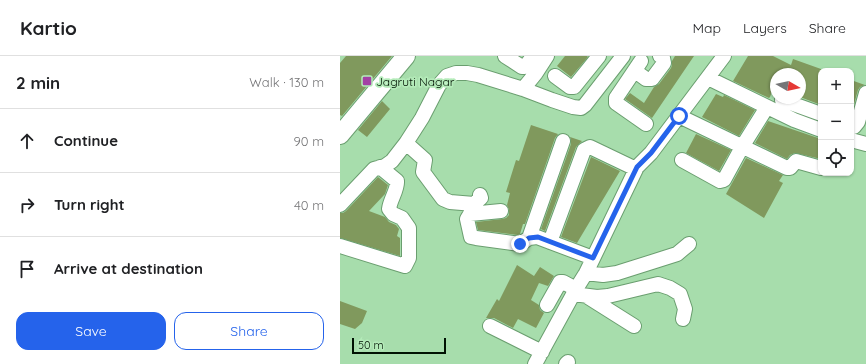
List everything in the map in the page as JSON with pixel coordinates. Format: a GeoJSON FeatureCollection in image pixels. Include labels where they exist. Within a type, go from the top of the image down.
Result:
{"type":"FeatureCollection","features":[{"type":"Feature","properties":{"kind":"main road"},"geometry":{"type":"LineString","coordinates":[[340,135],[406,56]]}},
{"type":"Feature","properties":{"kind":"street"},"geometry":{"type":"LineString","coordinates":[[505,56],[522,67],[525,67],[539,58]]}},
{"type":"Feature","properties":{"kind":"street"},"geometry":{"type":"LineString","coordinates":[[554,76],[570,87],[574,86],[599,56]]}},
{"type":"Feature","properties":{"kind":"street"},"geometry":{"type":"LineString","coordinates":[[631,59],[646,79],[652,79],[664,63],[663,58],[660,56]]}},
{"type":"Feature","properties":{"kind":"street"},"geometry":{"type":"LineString","coordinates":[[490,326],[539,358],[564,313],[578,293],[593,258],[636,169],[651,153],[724,56]]}},
{"type":"Feature","properties":{"kind":"street"},"geometry":{"type":"LineString","coordinates":[[524,89],[539,58]]}},
{"type":"Feature","properties":{"kind":"street"},"geometry":{"type":"LineString","coordinates":[[340,205],[374,169],[385,166],[392,161],[406,143],[422,118],[439,85],[447,76],[456,73],[473,74],[581,108],[631,59]]}},
{"type":"Feature","properties":{"kind":"street"},"geometry":{"type":"LineString","coordinates":[[631,59],[616,98],[616,103],[646,124]]}},
{"type":"Feature","properties":{"kind":"street"},"geometry":{"type":"LineString","coordinates":[[708,78],[794,120],[818,122]]}},
{"type":"Feature","properties":{"kind":"street"},"geometry":{"type":"LineString","coordinates":[[854,127],[858,122],[866,93]]}},
{"type":"Feature","properties":{"kind":"street"},"geometry":{"type":"LineString","coordinates":[[793,104],[799,106],[818,120]]}},
{"type":"Feature","properties":{"kind":"street"},"geometry":{"type":"LineString","coordinates":[[682,160],[720,182],[724,180],[767,106]]}},
{"type":"Feature","properties":{"kind":"street"},"geometry":{"type":"LineString","coordinates":[[794,120],[799,106]]}},
{"type":"Feature","properties":{"kind":"street"},"geometry":{"type":"LineString","coordinates":[[679,116],[787,168],[790,168],[796,161],[818,167]]}},
{"type":"Feature","properties":{"kind":"street"},"geometry":{"type":"LineString","coordinates":[[529,238],[563,141]]}},
{"type":"Feature","properties":{"kind":"street"},"geometry":{"type":"LineString","coordinates":[[854,141],[866,144]]}},
{"type":"Feature","properties":{"kind":"street"},"geometry":{"type":"LineString","coordinates":[[406,143],[425,160],[423,172],[443,199],[450,202],[474,204],[481,198],[480,195]]}},
{"type":"Feature","properties":{"kind":"street"},"geometry":{"type":"LineString","coordinates":[[550,242],[584,150],[590,147],[636,169]]}},
{"type":"Feature","properties":{"kind":"street"},"geometry":{"type":"LineString","coordinates":[[340,246],[405,266],[410,258],[409,228],[402,218],[393,214],[389,209],[390,203],[398,186],[397,181],[380,167]]}},
{"type":"Feature","properties":{"kind":"street"},"geometry":{"type":"LineString","coordinates":[[500,211],[470,214],[467,219],[470,237],[520,244],[529,238],[538,237],[593,258]]}},
{"type":"Feature","properties":{"kind":"street"},"geometry":{"type":"LineString","coordinates":[[586,273],[603,276],[617,274],[677,254],[689,244]]}},
{"type":"Feature","properties":{"kind":"street"},"geometry":{"type":"LineString","coordinates":[[564,313],[542,302],[560,282],[563,282],[578,293],[634,326]]}},
{"type":"Feature","properties":{"kind":"street"},"geometry":{"type":"LineString","coordinates":[[578,293],[597,298],[658,284],[670,288],[680,294],[685,309],[682,319]]}},
{"type":"Feature","properties":{"kind":"building"},"geometry":{"type":"Polygon","coordinates":[[[346,56],[392,56],[342,116],[340,115],[340,63],[346,56]]]}},
{"type":"Feature","properties":{"kind":"building"},"geometry":{"type":"Polygon","coordinates":[[[565,56],[588,57],[571,77],[557,66],[565,56]]]}},
{"type":"Feature","properties":{"kind":"building"},"geometry":{"type":"Polygon","coordinates":[[[675,56],[694,56],[652,118],[625,99],[630,93],[644,103],[654,87],[659,84],[671,68],[672,61],[675,56]]]}},
{"type":"Feature","properties":{"kind":"building"},"geometry":{"type":"Polygon","coordinates":[[[748,56],[773,56],[791,65],[793,59],[818,68],[818,104],[806,99],[806,68],[770,68],[769,98],[733,81],[748,56]]]}},
{"type":"Feature","properties":{"kind":"building"},"geometry":{"type":"Polygon","coordinates":[[[854,81],[865,85],[860,87],[854,104],[854,81]]]}},
{"type":"Feature","properties":{"kind":"building"},"geometry":{"type":"Polygon","coordinates":[[[716,94],[723,97],[724,95],[755,110],[739,136],[702,117],[716,94]]]}},
{"type":"Feature","properties":{"kind":"building"},"geometry":{"type":"Polygon","coordinates":[[[382,101],[390,109],[367,137],[358,130],[382,101]]]}},
{"type":"Feature","properties":{"kind":"building"},"geometry":{"type":"Polygon","coordinates":[[[768,121],[818,138],[818,158],[795,153],[790,155],[787,159],[755,143],[768,121]]]}},
{"type":"Feature","properties":{"kind":"building"},"geometry":{"type":"Polygon","coordinates":[[[531,125],[558,134],[555,138],[525,224],[523,224],[520,234],[478,230],[476,222],[502,219],[509,215],[507,205],[510,193],[506,192],[516,160],[519,161],[531,125]]]}},
{"type":"Feature","properties":{"kind":"building"},"geometry":{"type":"Polygon","coordinates":[[[696,134],[731,150],[719,171],[686,153],[696,134]]]}},
{"type":"Feature","properties":{"kind":"building"},"geometry":{"type":"Polygon","coordinates":[[[570,137],[582,141],[576,147],[545,231],[541,229],[571,144],[570,137]]]}},
{"type":"Feature","properties":{"kind":"building"},"geometry":{"type":"Polygon","coordinates":[[[591,157],[620,171],[577,243],[561,237],[591,157]]]}},
{"type":"Feature","properties":{"kind":"building"},"geometry":{"type":"Polygon","coordinates":[[[746,158],[783,175],[779,181],[783,183],[764,218],[726,194],[746,158]]]}},
{"type":"Feature","properties":{"kind":"building"},"geometry":{"type":"Polygon","coordinates":[[[378,177],[388,185],[385,194],[369,211],[385,217],[399,229],[397,236],[400,238],[400,256],[340,238],[340,213],[346,211],[378,177]]]}},
{"type":"Feature","properties":{"kind":"building"},"geometry":{"type":"Polygon","coordinates":[[[517,265],[534,276],[540,267],[554,276],[548,286],[539,283],[531,300],[539,305],[540,310],[544,313],[536,328],[518,319],[513,328],[494,318],[486,318],[497,299],[499,301],[517,265]]]}},
{"type":"Feature","properties":{"kind":"building"},"geometry":{"type":"Polygon","coordinates":[[[340,301],[367,311],[362,323],[355,329],[340,324],[340,301]]]}},
{"type":"Feature","properties":{"kind":"place","name":"Jagruti Nagar"},"geometry":{"type":"Point","coordinates":[367,81]}},
{"type":"Feature","properties":{"kind":"route"},"geometry":{"type":"LineString","coordinates":[[520,244],[529,238],[538,237],[593,258],[637,167],[651,153],[679,116]]}}]}
